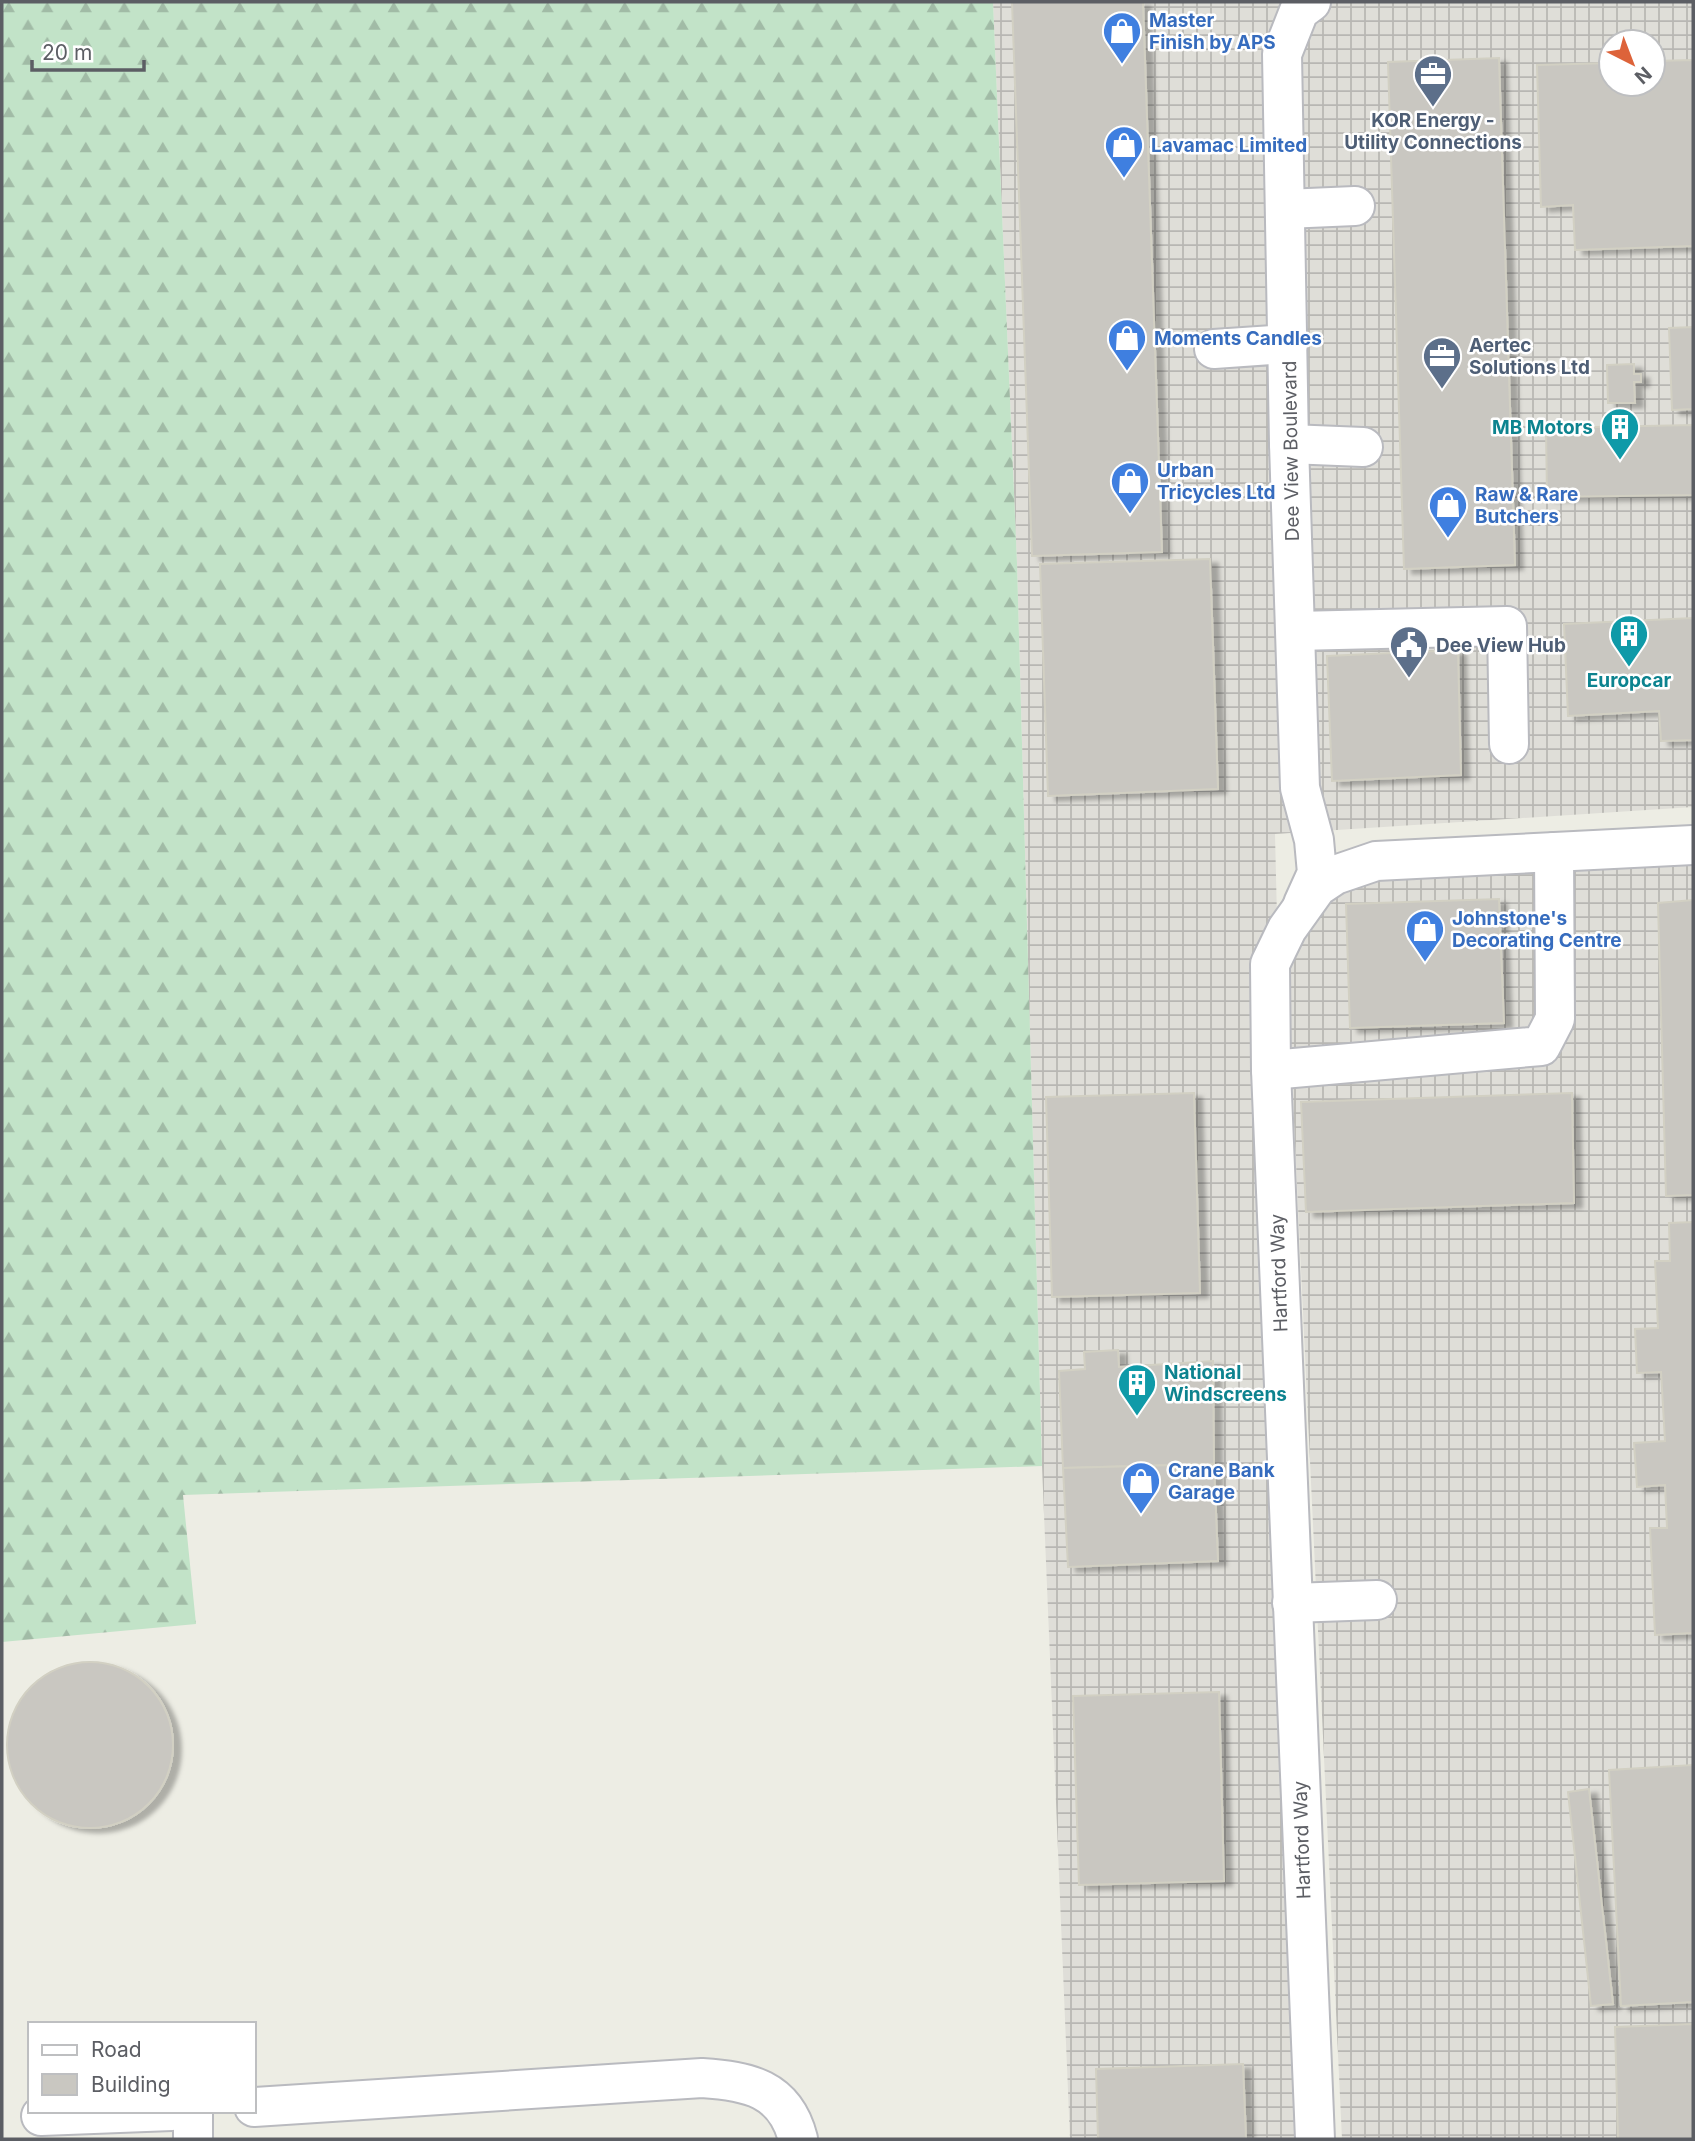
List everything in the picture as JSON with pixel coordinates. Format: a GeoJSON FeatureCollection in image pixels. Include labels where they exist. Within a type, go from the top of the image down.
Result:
{"type":"FeatureCollection","features":[{"type":"Feature","properties":{"kind":"street","name":"Dee View Boulevard"},"geometry":{"type":"LineString","coordinates":[[1303,904],[1317,873],[1314,840],[1300,788],[1289,444],[1282,54],[1299,11],[1311,2]]}},
{"type":"Feature","properties":{"kind":"street"},"geometry":{"type":"LineString","coordinates":[[1285,209],[1355,206]]}},
{"type":"Feature","properties":{"kind":"street"},"geometry":{"type":"LineString","coordinates":[[1214,349],[1289,344]]}},
{"type":"Feature","properties":{"kind":"street"},"geometry":{"type":"LineString","coordinates":[[1289,444],[1363,447]]}},
{"type":"Feature","properties":{"kind":"street"},"geometry":{"type":"LineString","coordinates":[[1296,631],[1507,626],[1509,744]]}},
{"type":"Feature","properties":{"kind":"street","name":"Hartford Way"},"geometry":{"type":"LineString","coordinates":[[1315,2139],[1270,1070],[1270,964],[1303,904],[1317,887],[1335,874],[1376,861],[1693,845]]}},
{"type":"Feature","properties":{"kind":"street"},"geometry":{"type":"LineString","coordinates":[[1270,1070],[1541,1046],[1555,1019],[1554,852]]}},
{"type":"Feature","properties":{"kind":"street"},"geometry":{"type":"LineString","coordinates":[[1292,1603],[1377,1600]]}},
{"type":"Feature","properties":{"kind":"street"},"geometry":{"type":"LineString","coordinates":[[256,2107],[702,2078],[738,2081],[760,2088],[784,2108],[795,2126],[798,2139]]}},
{"type":"Feature","properties":{"kind":"street"},"geometry":{"type":"LineString","coordinates":[[41,2116],[120,2113]]}},
{"type":"Feature","properties":{"kind":"street"},"geometry":{"type":"LineString","coordinates":[[151,2139],[179,2113]]}},
{"type":"Feature","properties":{"kind":"street"},"geometry":{"type":"LineString","coordinates":[[193,2113],[193,2139]]}},
{"type":"Feature","properties":{"kind":"shaded area"},"geometry":{"type":"Polygon","coordinates":[[[993,2],[1693,2],[1693,807],[1275,834],[1306,2139],[1070,2139],[1042,1466],[1017,563],[993,2]]]}},
{"type":"Feature","properties":{"kind":"shaded area"},"geometry":{"type":"Polygon","coordinates":[[[1693,862],[1693,2139],[1342,2139],[1287,973],[1307,914],[1351,880],[1693,862]]]}},
{"type":"Feature","properties":{"kind":"green space"},"geometry":{"type":"Polygon","coordinates":[[[2,2],[993,2],[1017,563],[1042,1466],[183,1495],[196,1624],[2,1642],[2,2]]]}},
{"type":"Feature","properties":{"kind":"building"},"geometry":{"type":"Polygon","coordinates":[[[1012,2],[1143,2],[1162,552],[1032,556],[1012,2]]]}},
{"type":"Feature","properties":{"kind":"building"},"geometry":{"type":"Polygon","coordinates":[[[1499,58],[1515,565],[1404,569],[1388,62],[1499,58]]]}},
{"type":"Feature","properties":{"kind":"building"},"geometry":{"type":"Polygon","coordinates":[[[1693,60],[1693,246],[1575,250],[1573,205],[1541,207],[1537,65],[1597,63],[1597,98],[1667,98],[1667,61],[1693,60]]]}},
{"type":"Feature","properties":{"kind":"building"},"geometry":{"type":"Polygon","coordinates":[[[1693,327],[1693,409],[1672,410],[1669,328],[1693,327]]]}},
{"type":"Feature","properties":{"kind":"building"},"geometry":{"type":"Polygon","coordinates":[[[1634,364],[1634,374],[1641,374],[1641,382],[1634,382],[1635,403],[1608,403],[1607,365],[1634,364]]]}},
{"type":"Feature","properties":{"kind":"building","name":"MB Motors"},"geometry":{"type":"Polygon","coordinates":[[[1693,425],[1693,495],[1547,497],[1546,428],[1693,425]]]}},
{"type":"Feature","properties":{"kind":"building"},"geometry":{"type":"Polygon","coordinates":[[[1210,559],[1218,789],[1048,796],[1040,564],[1210,559]]]}},
{"type":"Feature","properties":{"kind":"building","name":"Europcar"},"geometry":{"type":"Polygon","coordinates":[[[1693,618],[1693,740],[1661,741],[1659,711],[1568,716],[1564,624],[1693,618]]]}},
{"type":"Feature","properties":{"kind":"building"},"geometry":{"type":"Polygon","coordinates":[[[1458,650],[1461,775],[1332,781],[1327,656],[1458,650]]]}},
{"type":"Feature","properties":{"kind":"building","name":"Johnstone's Decorating Centre"},"geometry":{"type":"Polygon","coordinates":[[[1499,899],[1504,1023],[1350,1028],[1346,904],[1499,899]]]}},
{"type":"Feature","properties":{"kind":"building"},"geometry":{"type":"Polygon","coordinates":[[[1693,900],[1693,1195],[1666,1196],[1658,903],[1693,900]]]}},
{"type":"Feature","properties":{"kind":"building"},"geometry":{"type":"Polygon","coordinates":[[[1194,1093],[1200,1293],[1052,1297],[1046,1097],[1194,1093]]]}},
{"type":"Feature","properties":{"kind":"building"},"geometry":{"type":"Polygon","coordinates":[[[1572,1093],[1574,1203],[1306,1212],[1301,1102],[1572,1093]]]}},
{"type":"Feature","properties":{"kind":"building"},"geometry":{"type":"Polygon","coordinates":[[[1693,1222],[1693,1633],[1655,1635],[1650,1528],[1667,1528],[1665,1485],[1637,1487],[1634,1443],[1665,1441],[1661,1372],[1637,1373],[1635,1329],[1658,1328],[1655,1261],[1670,1261],[1669,1223],[1693,1222]]]}},
{"type":"Feature","properties":{"kind":"building","name":"National Windscreens"},"geometry":{"type":"Polygon","coordinates":[[[1118,1350],[1119,1367],[1213,1361],[1214,1464],[1063,1468],[1059,1371],[1085,1369],[1084,1352],[1118,1350]]]}},
{"type":"Feature","properties":{"kind":"building","name":"Crane Bank Garage"},"geometry":{"type":"Polygon","coordinates":[[[1214,1464],[1218,1561],[1068,1567],[1063,1468],[1214,1464]]]}},
{"type":"Feature","properties":{"kind":"building"},"geometry":{"type":"Polygon","coordinates":[[[90,1662],[122,1669],[136,1676],[148,1687],[159,1699],[166,1713],[173,1745],[166,1777],[159,1791],[148,1803],[136,1814],[122,1821],[90,1828],[58,1821],[44,1814],[32,1803],[21,1791],[14,1777],[7,1745],[14,1713],[21,1699],[32,1687],[44,1676],[58,1669],[90,1662]]]}},
{"type":"Feature","properties":{"kind":"building"},"geometry":{"type":"Polygon","coordinates":[[[1219,1692],[1224,1881],[1079,1885],[1073,1696],[1219,1692]]]}},
{"type":"Feature","properties":{"kind":"building"},"geometry":{"type":"Polygon","coordinates":[[[1693,1765],[1693,2002],[1621,2006],[1609,1770],[1693,1765]]]}},
{"type":"Feature","properties":{"kind":"building"},"geometry":{"type":"Polygon","coordinates":[[[1589,1789],[1613,2004],[1591,2006],[1568,1792],[1589,1789]]]}},
{"type":"Feature","properties":{"kind":"building"},"geometry":{"type":"Polygon","coordinates":[[[1693,2024],[1693,2139],[1618,2139],[1615,2027],[1693,2024]]]}},
{"type":"Feature","properties":{"kind":"building"},"geometry":{"type":"Polygon","coordinates":[[[1243,2064],[1246,2139],[1098,2139],[1096,2069],[1243,2064]]]}},
{"type":"Feature","properties":{"kind":"place","name":"Master Finish by APS"},"geometry":{"type":"Point","coordinates":[1122,65]}},
{"type":"Feature","properties":{"kind":"place","name":"KOR Energy - Utility Connections"},"geometry":{"type":"Point","coordinates":[1433,108]}},
{"type":"Feature","properties":{"kind":"place","name":"Lavamac Limited"},"geometry":{"type":"Point","coordinates":[1124,179]}},
{"type":"Feature","properties":{"kind":"place","name":"Moments Candles"},"geometry":{"type":"Point","coordinates":[1127,372]}},
{"type":"Feature","properties":{"kind":"place","name":"Aertec Solutions Ltd"},"geometry":{"type":"Point","coordinates":[1442,390]}},
{"type":"Feature","properties":{"kind":"place","name":"MB Motors"},"geometry":{"type":"Point","coordinates":[1620,461]}},
{"type":"Feature","properties":{"kind":"place","name":"Urban Tricycles Ltd"},"geometry":{"type":"Point","coordinates":[1130,515]}},
{"type":"Feature","properties":{"kind":"place","name":"Raw & Rare Butchers"},"geometry":{"type":"Point","coordinates":[1448,539]}},
{"type":"Feature","properties":{"kind":"place","name":"Europcar"},"geometry":{"type":"Point","coordinates":[1629,668]}},
{"type":"Feature","properties":{"kind":"place","name":"Dee View Hub"},"geometry":{"type":"Point","coordinates":[1409,679]}},
{"type":"Feature","properties":{"kind":"place","name":"Johnstone's Decorating Centre"},"geometry":{"type":"Point","coordinates":[1425,963]}},
{"type":"Feature","properties":{"kind":"place","name":"National Windscreens"},"geometry":{"type":"Point","coordinates":[1137,1417]}},
{"type":"Feature","properties":{"kind":"place","name":"Crane Bank Garage"},"geometry":{"type":"Point","coordinates":[1141,1515]}}]}
